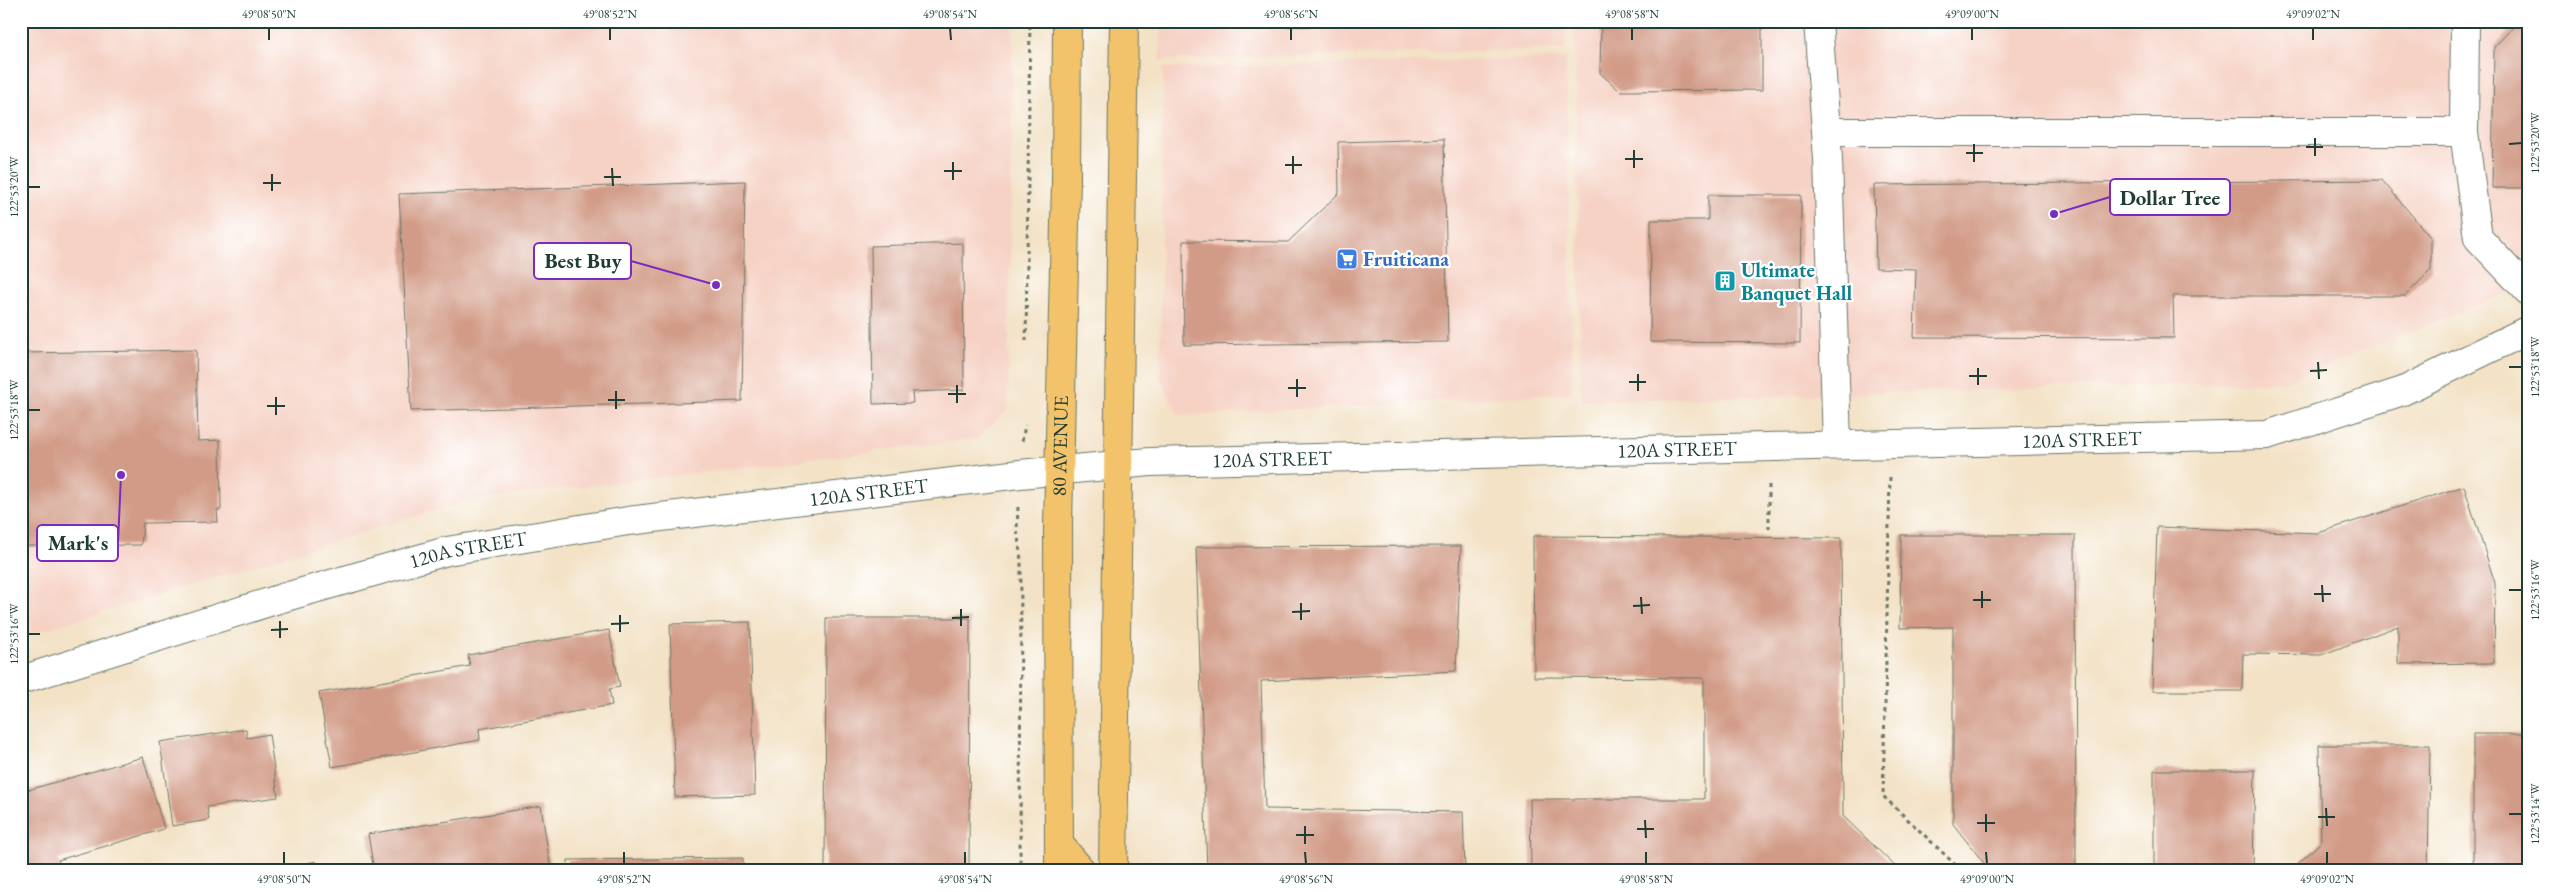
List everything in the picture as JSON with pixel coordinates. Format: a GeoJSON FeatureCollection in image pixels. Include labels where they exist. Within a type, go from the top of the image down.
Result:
{"type":"FeatureCollection","features":[{"type":"Feature","properties":{"kind":"main road","name":"80 AVENUE"},"geometry":{"type":"LineString","coordinates":[[1059,871],[1059,470],[1066,180],[1067,21]]}},
{"type":"Feature","properties":{"kind":"main road"},"geometry":{"type":"LineString","coordinates":[[1114,871],[1124,21]]}},
{"type":"Feature","properties":{"kind":"main road"},"geometry":{"type":"LineString","coordinates":[[1059,844],[1082,871]]}},
{"type":"Feature","properties":{"kind":"street"},"geometry":{"type":"LineString","coordinates":[[1818,21],[1827,132],[1837,445]]}},
{"type":"Feature","properties":{"kind":"street"},"geometry":{"type":"LineString","coordinates":[[2465,21],[2464,132],[2478,238],[2528,291]]}},
{"type":"Feature","properties":{"kind":"street"},"geometry":{"type":"LineString","coordinates":[[1827,132],[2464,132]]}},
{"type":"Feature","properties":{"kind":"street","name":"120A STREET"},"geometry":{"type":"LineString","coordinates":[[21,680],[282,598],[447,551],[628,521],[1059,470],[1119,465],[2267,435],[2403,391],[2528,330]]}},
{"type":"Feature","properties":{"kind":"path"},"geometry":{"type":"LineString","coordinates":[[1026,345],[1030,21]]}},
{"type":"Feature","properties":{"kind":"path"},"geometry":{"type":"LineString","coordinates":[[1023,434],[1026,421]]}},
{"type":"Feature","properties":{"kind":"path"},"geometry":{"type":"LineString","coordinates":[[1890,474],[1883,796],[1962,871]]}},
{"type":"Feature","properties":{"kind":"path"},"geometry":{"type":"LineString","coordinates":[[1769,485],[1769,532]]}},
{"type":"Feature","properties":{"kind":"path"},"geometry":{"type":"LineString","coordinates":[[1017,529],[1021,560],[1020,871]]}},
{"type":"Feature","properties":{"kind":"shaded area"},"geometry":{"type":"Polygon","coordinates":[[[21,21],[1013,21],[1008,410],[976,439],[466,501],[21,637],[21,21]]]}},
{"type":"Feature","properties":{"kind":"shaded area"},"geometry":{"type":"Polygon","coordinates":[[[1161,21],[1565,21],[1565,49],[1160,60],[1161,21]]]}},
{"type":"Feature","properties":{"kind":"shaded area"},"geometry":{"type":"Polygon","coordinates":[[[1575,21],[2528,21],[2528,285],[2284,382],[1581,401],[1575,21]]]}},
{"type":"Feature","properties":{"kind":"shaded area"},"geometry":{"type":"Polygon","coordinates":[[[1566,58],[1573,393],[1179,416],[1160,378],[1163,68],[1566,58]]]}},
{"type":"Feature","properties":{"kind":"building"},"geometry":{"type":"Polygon","coordinates":[[[1213,21],[1330,21],[1330,26],[1213,27],[1213,21]]]}},
{"type":"Feature","properties":{"kind":"building"},"geometry":{"type":"Polygon","coordinates":[[[1601,21],[1762,21],[1762,90],[1620,91],[1600,73],[1601,21]]]}},
{"type":"Feature","properties":{"kind":"building"},"geometry":{"type":"Polygon","coordinates":[[[2519,21],[2528,21],[2528,188],[2492,188],[2494,47],[2519,21]]]}},
{"type":"Feature","properties":{"kind":"building"},"geometry":{"type":"Polygon","coordinates":[[[1444,139],[1448,342],[1184,345],[1183,241],[1288,242],[1339,193],[1338,142],[1444,139]]]}},
{"type":"Feature","properties":{"kind":"building"},"geometry":{"type":"Polygon","coordinates":[[[2382,180],[2431,238],[2431,270],[2405,296],[2173,296],[2174,338],[1914,337],[1916,269],[1876,268],[1874,185],[2382,180]]]}},
{"type":"Feature","properties":{"kind":"building"},"geometry":{"type":"Polygon","coordinates":[[[745,181],[742,401],[411,411],[399,194],[745,181]]]}},
{"type":"Feature","properties":{"kind":"building","name":"Ultimate Banquet Hall"},"geometry":{"type":"Polygon","coordinates":[[[1708,195],[1801,195],[1800,343],[1650,342],[1651,220],[1708,220],[1708,195]]]}},
{"type":"Feature","properties":{"kind":"building"},"geometry":{"type":"Polygon","coordinates":[[[963,243],[964,390],[912,392],[913,403],[873,404],[871,246],[963,243]]]}},
{"type":"Feature","properties":{"kind":"building"},"geometry":{"type":"Polygon","coordinates":[[[196,350],[198,441],[220,440],[221,510],[217,510],[218,522],[143,523],[141,545],[21,546],[21,353],[196,350]]]}},
{"type":"Feature","properties":{"kind":"building"},"geometry":{"type":"Polygon","coordinates":[[[2464,486],[2495,583],[2494,663],[2398,664],[2398,626],[2321,655],[2243,654],[2242,691],[2152,691],[2157,527],[2318,533],[2464,486]]]}},
{"type":"Feature","properties":{"kind":"building"},"geometry":{"type":"Polygon","coordinates":[[[1901,535],[2075,535],[2076,871],[1990,871],[1953,824],[1953,627],[1900,628],[1901,535]]]}},
{"type":"Feature","properties":{"kind":"building"},"geometry":{"type":"Polygon","coordinates":[[[1533,536],[1841,538],[1843,816],[1900,871],[1531,871],[1530,799],[1704,799],[1704,678],[1534,677],[1533,536]]]}},
{"type":"Feature","properties":{"kind":"building"},"geometry":{"type":"Polygon","coordinates":[[[1461,546],[1456,671],[1261,681],[1265,809],[1463,812],[1465,871],[1207,871],[1196,547],[1461,546]]]}},
{"type":"Feature","properties":{"kind":"building"},"geometry":{"type":"Polygon","coordinates":[[[826,618],[970,618],[969,871],[825,871],[826,618]]]}},
{"type":"Feature","properties":{"kind":"building"},"geometry":{"type":"Polygon","coordinates":[[[750,622],[755,795],[675,797],[670,624],[750,622]]]}},
{"type":"Feature","properties":{"kind":"building"},"geometry":{"type":"Polygon","coordinates":[[[609,630],[620,687],[609,689],[612,705],[479,729],[480,740],[332,767],[319,693],[470,666],[468,655],[609,630]]]}},
{"type":"Feature","properties":{"kind":"building"},"geometry":{"type":"Polygon","coordinates":[[[246,729],[247,738],[269,734],[278,797],[207,807],[209,820],[172,826],[160,742],[246,729]]]}},
{"type":"Feature","properties":{"kind":"building"},"geometry":{"type":"Polygon","coordinates":[[[2473,734],[2528,734],[2528,871],[2482,871],[2473,863],[2473,734]]]}},
{"type":"Feature","properties":{"kind":"building"},"geometry":{"type":"Polygon","coordinates":[[[2319,745],[2430,745],[2428,871],[2290,871],[2321,842],[2319,745]]]}},
{"type":"Feature","properties":{"kind":"building"},"geometry":{"type":"Polygon","coordinates":[[[143,757],[164,829],[58,860],[61,869],[29,871],[21,844],[21,792],[143,757]]]}},
{"type":"Feature","properties":{"kind":"building"},"geometry":{"type":"Polygon","coordinates":[[[2154,770],[2255,770],[2253,871],[2154,871],[2154,770]]]}},
{"type":"Feature","properties":{"kind":"building"},"geometry":{"type":"Polygon","coordinates":[[[541,806],[551,871],[374,871],[368,834],[541,806]]]}},
{"type":"Feature","properties":{"kind":"building"},"geometry":{"type":"Polygon","coordinates":[[[743,858],[743,871],[568,871],[568,860],[743,858]]]}},
{"type":"Feature","properties":{"kind":"building"},"geometry":{"type":"Polygon","coordinates":[[[316,861],[318,871],[279,871],[279,870],[316,861]]]}},
{"type":"Feature","properties":{"kind":"place","name":"Dollar Tree"},"geometry":{"type":"Point","coordinates":[2054,214]}},
{"type":"Feature","properties":{"kind":"place","name":"Fruiticana"},"geometry":{"type":"Point","coordinates":[1347,259]}},
{"type":"Feature","properties":{"kind":"place","name":"Ultimate Banquet Hall"},"geometry":{"type":"Point","coordinates":[1725,281]}},
{"type":"Feature","properties":{"kind":"place","name":"Best Buy"},"geometry":{"type":"Point","coordinates":[716,285]}},
{"type":"Feature","properties":{"kind":"place","name":"Mark's"},"geometry":{"type":"Point","coordinates":[121,475]}}]}
